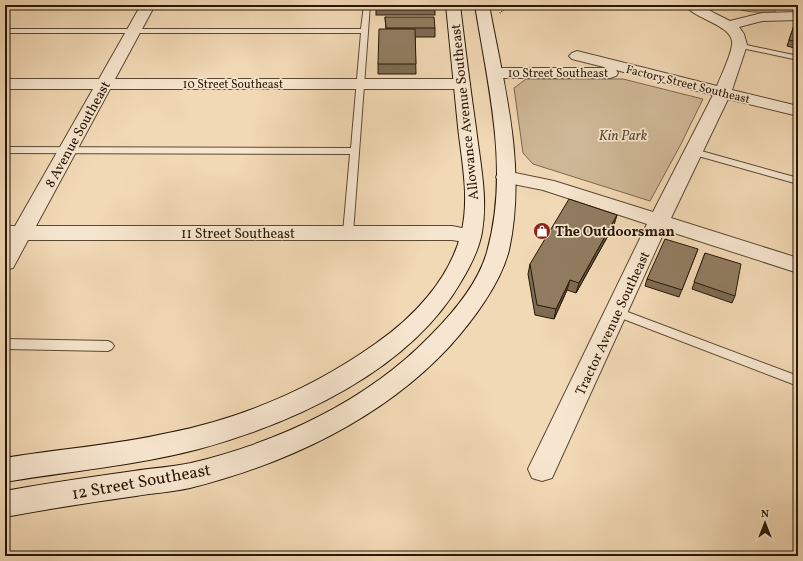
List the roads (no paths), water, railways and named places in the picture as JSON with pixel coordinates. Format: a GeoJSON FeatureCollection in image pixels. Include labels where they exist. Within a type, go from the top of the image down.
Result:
{"type":"FeatureCollection","features":[{"type":"Feature","properties":{"kind":"street","name":"8 Avenue Southeast"},"geometry":{"type":"LineString","coordinates":[[5,263],[13,233],[68,150],[148,5]]}},
{"type":"Feature","properties":{"kind":"street","name":"Allowance Avenue Southeast"},"geometry":{"type":"LineString","coordinates":[[400,339],[428,311],[455,273],[470,236],[474,215],[474,197],[453,5]]}},
{"type":"Feature","properties":{"kind":"street"},"geometry":{"type":"LineString","coordinates":[[482,5],[495,73],[505,142],[505,177],[547,184],[798,266]]}},
{"type":"Feature","properties":{"kind":"street"},"geometry":{"type":"LineString","coordinates":[[485,25],[497,5]]}},
{"type":"Feature","properties":{"kind":"street"},"geometry":{"type":"LineString","coordinates":[[692,5],[713,19],[727,17],[798,16]]}},
{"type":"Feature","properties":{"kind":"street"},"geometry":{"type":"LineString","coordinates":[[727,17],[739,39],[740,45]]}},
{"type":"Feature","properties":{"kind":"street","name":"Tractor Avenue Southeast"},"geometry":{"type":"LineString","coordinates":[[542,469],[659,221],[723,92],[740,45]]}},
{"type":"Feature","properties":{"kind":"street","name":"Factory Street Southeast"},"geometry":{"type":"LineString","coordinates":[[577,56],[798,111]]}},
{"type":"Feature","properties":{"kind":"street","name":"10 Street Southeast"},"geometry":{"type":"LineString","coordinates":[[495,73],[645,73]]}},
{"type":"Feature","properties":{"kind":"street","name":"10 Street Southeast"},"geometry":{"type":"LineString","coordinates":[[5,84],[462,84]]}},
{"type":"Feature","properties":{"kind":"street","name":"12 Street Southeast"},"geometry":{"type":"LineString","coordinates":[[5,504],[189,475],[245,459],[295,440],[338,418],[378,394],[440,343],[470,306],[488,276],[499,248],[505,177]]}},
{"type":"Feature","properties":{"kind":"street","name":"11 Street Southeast"},"geometry":{"type":"LineString","coordinates":[[13,233],[452,233],[470,236]]}},
{"type":"Feature","properties":{"kind":"street","name":"12 Street Southeast"},"geometry":{"type":"LineString","coordinates":[[5,470],[167,445],[214,434],[291,406],[321,391],[369,362],[400,339]]}},
{"type":"Feature","properties":{"kind":"lane"},"geometry":{"type":"LineString","coordinates":[[348,233],[367,5]]}},
{"type":"Feature","properties":{"kind":"lane"},"geometry":{"type":"LineString","coordinates":[[5,32],[365,32]]}},
{"type":"Feature","properties":{"kind":"lane"},"geometry":{"type":"LineString","coordinates":[[740,45],[798,58]]}},
{"type":"Feature","properties":{"kind":"lane"},"geometry":{"type":"LineString","coordinates":[[5,150],[356,151]]}},
{"type":"Feature","properties":{"kind":"lane"},"geometry":{"type":"LineString","coordinates":[[694,152],[798,181]]}},
{"type":"Feature","properties":{"kind":"lane"},"geometry":{"type":"LineString","coordinates":[[617,312],[798,381]]}},
{"type":"Feature","properties":{"kind":"lane"},"geometry":{"type":"LineString","coordinates":[[5,344],[108,346]]}},
{"type":"Feature","properties":{"kind":"place","name":"The Outdoorsman"},"geometry":{"type":"Point","coordinates":[542,231]}},
{"type":"Feature","properties":{"kind":"park label","name":"Kin Park"},"geometry":{"type":"Point","coordinates":[623,135]}}]}
